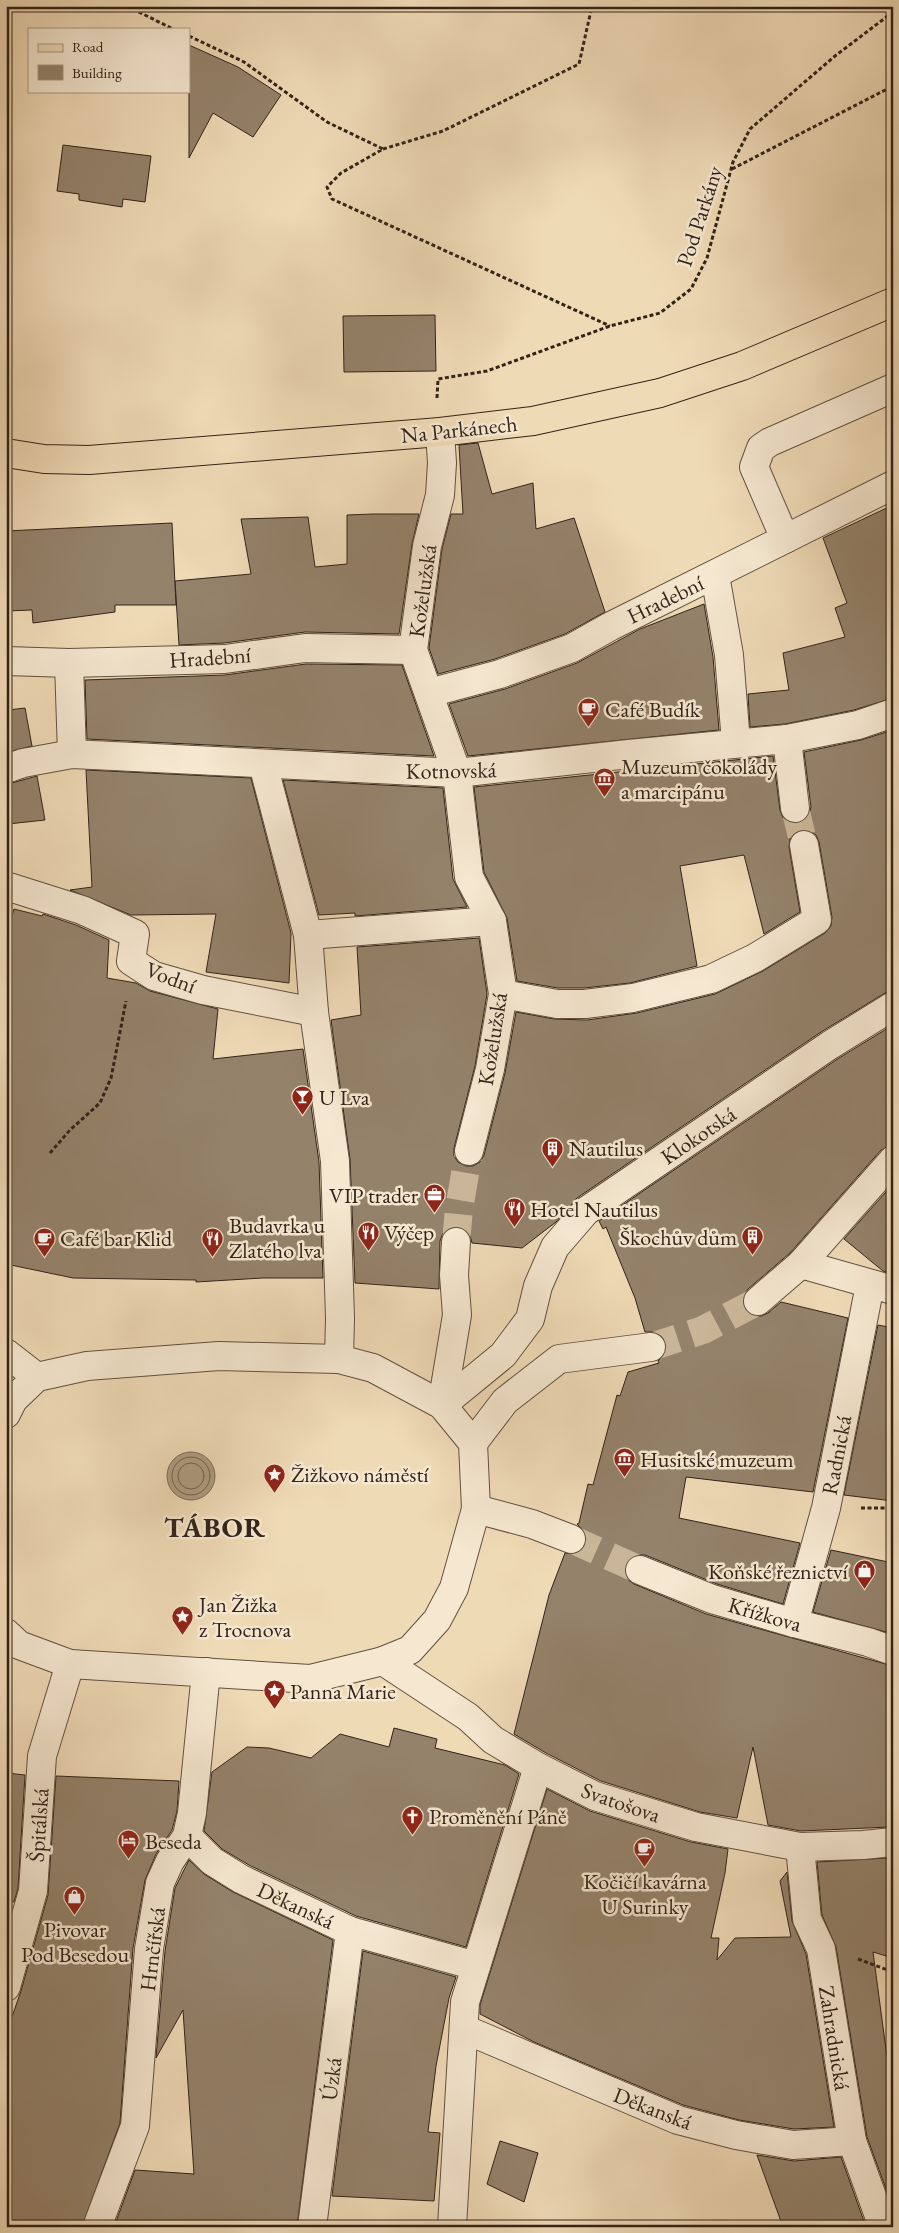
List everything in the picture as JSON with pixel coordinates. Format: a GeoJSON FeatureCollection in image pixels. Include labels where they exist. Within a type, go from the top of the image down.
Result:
{"type":"FeatureCollection","features":[{"type":"Feature","properties":{"kind":"main road","name":"Na Parkánech"},"geometry":{"type":"LineString","coordinates":[[6,453],[44,459],[89,460],[440,432],[533,421],[660,392],[742,366],[893,302]]}},
{"type":"Feature","properties":{"kind":"street"},"geometry":{"type":"LineString","coordinates":[[785,539],[754,467],[761,448],[770,442],[893,388]]}},
{"type":"Feature","properties":{"kind":"street","name":"Koželužská"},"geometry":{"type":"LineString","coordinates":[[440,432],[442,463],[440,495],[427,546],[413,650],[457,773],[469,876],[492,921],[503,994],[490,1069],[469,1152]]}},
{"type":"Feature","properties":{"kind":"street","name":"Hradební"},"geometry":{"type":"LineString","coordinates":[[429,693],[500,674],[572,648],[611,626],[893,485]]}},
{"type":"Feature","properties":{"kind":"street"},"geometry":{"type":"LineString","coordinates":[[715,575],[729,655],[736,743]]}},
{"type":"Feature","properties":{"kind":"street","name":"Hradební"},"geometry":{"type":"LineString","coordinates":[[6,661],[69,663],[225,658],[305,648],[413,650]]}},
{"type":"Feature","properties":{"kind":"street"},"geometry":{"type":"LineString","coordinates":[[69,663],[72,754]]}},
{"type":"Feature","properties":{"kind":"street","name":"Kotnovská"},"geometry":{"type":"LineString","coordinates":[[6,769],[23,763],[72,754],[457,773],[786,739],[858,725],[893,713]]}},
{"type":"Feature","properties":{"kind":"street"},"geometry":{"type":"LineString","coordinates":[[786,739],[796,808]]}},
{"type":"Feature","properties":{"kind":"street"},"geometry":{"type":"LineString","coordinates":[[263,764],[308,935],[314,1012],[335,1161],[340,1318],[339,1359]]}},
{"type":"Feature","properties":{"kind":"street"},"geometry":{"type":"LineString","coordinates":[[503,994],[557,1004],[585,1004],[633,998],[711,979],[755,958],[817,920],[804,844]]}},
{"type":"Feature","properties":{"kind":"street","name":"Vodní"},"geometry":{"type":"LineString","coordinates":[[6,886],[82,910],[135,934],[131,961],[154,976],[203,990],[314,1012]]}},
{"type":"Feature","properties":{"kind":"street"},"geometry":{"type":"LineString","coordinates":[[308,935],[492,921]]}},
{"type":"Feature","properties":{"kind":"street","name":"Klokotská"},"geometry":{"type":"LineString","coordinates":[[442,1405],[503,1355],[530,1319],[538,1286],[555,1247],[586,1211],[830,1045],[893,1006]]}},
{"type":"Feature","properties":{"kind":"street"},"geometry":{"type":"LineString","coordinates":[[758,1301],[801,1264],[893,1160]]}},
{"type":"Feature","properties":{"kind":"street"},"geometry":{"type":"LineString","coordinates":[[442,1405],[456,1316],[454,1275],[456,1242]]}},
{"type":"Feature","properties":{"kind":"street"},"geometry":{"type":"LineString","coordinates":[[801,1264],[881,1288]]}},
{"type":"Feature","properties":{"kind":"street","name":"Radnická"},"geometry":{"type":"LineString","coordinates":[[794,1623],[826,1508],[881,1288]]}},
{"type":"Feature","properties":{"kind":"street"},"geometry":{"type":"LineString","coordinates":[[473,1443],[505,1401],[559,1359],[651,1346]]}},
{"type":"Feature","properties":{"kind":"street"},"geometry":{"type":"LineString","coordinates":[[6,1353],[37,1377]]}},
{"type":"Feature","properties":{"kind":"street"},"geometry":{"type":"LineString","coordinates":[[6,1633],[19,1646],[70,1664],[310,1678],[384,1661],[410,1650],[437,1620],[454,1588],[476,1509],[473,1443],[442,1405],[373,1368],[339,1359],[218,1356],[87,1366],[37,1377],[8,1402]]}},
{"type":"Feature","properties":{"kind":"street"},"geometry":{"type":"LineString","coordinates":[[476,1509],[532,1524],[571,1539]]}},
{"type":"Feature","properties":{"kind":"street","name":"Křížkova"},"geometry":{"type":"LineString","coordinates":[[640,1570],[712,1599],[868,1642],[893,1651]]}},
{"type":"Feature","properties":{"kind":"street","name":"Svatošova"},"geometry":{"type":"LineString","coordinates":[[384,1661],[468,1717],[493,1740],[595,1796],[696,1827],[800,1847],[862,1846],[893,1842]]}},
{"type":"Feature","properties":{"kind":"street","name":"Špitálská"},"geometry":{"type":"LineString","coordinates":[[6,1987],[33,1891],[42,1756],[70,1664]]}},
{"type":"Feature","properties":{"kind":"street","name":"Hrnčířská"},"geometry":{"type":"LineString","coordinates":[[97,2227],[135,2126],[149,1949],[160,1883],[170,1861],[186,1836],[193,1804],[206,1672]]}},
{"type":"Feature","properties":{"kind":"street"},"geometry":{"type":"LineString","coordinates":[[452,2227],[465,2002],[538,1766]]}},
{"type":"Feature","properties":{"kind":"street","name":"Děkanská"},"geometry":{"type":"LineString","coordinates":[[186,1836],[212,1861],[241,1879],[350,1931],[476,1966]]}},
{"type":"Feature","properties":{"kind":"street","name":"Zahradnická"},"geometry":{"type":"LineString","coordinates":[[800,1847],[807,1919],[821,1949],[852,2141],[883,2227]]}},
{"type":"Feature","properties":{"kind":"street","name":"Úzká"},"geometry":{"type":"LineString","coordinates":[[312,2227],[350,1931]]}},
{"type":"Feature","properties":{"kind":"street","name":"Děkanská"},"geometry":{"type":"LineString","coordinates":[[464,2029],[678,2120],[736,2135],[793,2145],[852,2141]]}},
{"type":"Feature","properties":{"kind":"path"},"geometry":{"type":"LineString","coordinates":[[127,6],[172,28]]}},
{"type":"Feature","properties":{"kind":"path"},"geometry":{"type":"LineString","coordinates":[[592,6],[579,64],[443,131],[383,149],[341,173],[327,187],[332,199],[610,326]]}},
{"type":"Feature","properties":{"kind":"path","name":"Pod Parkány"},"geometry":{"type":"LineString","coordinates":[[438,379],[487,371],[610,326],[660,313],[691,289],[707,258],[732,169],[750,129],[835,56],[893,12]]}},
{"type":"Feature","properties":{"kind":"path"},"geometry":{"type":"LineString","coordinates":[[190,36],[244,62],[327,122],[383,149]]}},
{"type":"Feature","properties":{"kind":"path"},"geometry":{"type":"LineString","coordinates":[[732,169],[893,86]]}},
{"type":"Feature","properties":{"kind":"path"},"geometry":{"type":"LineString","coordinates":[[50,1154],[70,1130],[100,1103],[112,1078],[124,1018],[131,961]]}},
{"type":"Feature","properties":{"kind":"water"},"geometry":{"type":"Polygon","coordinates":[[[186,1452],[196,1452],[208,1459],[215,1471],[215,1481],[208,1493],[196,1500],[186,1500],[178,1496],[171,1489],[167,1481],[167,1471],[171,1463],[178,1456],[186,1452]]]}},
{"type":"Feature","properties":{"kind":"building"},"geometry":{"type":"Polygon","coordinates":[[[190,45],[238,67],[281,95],[253,137],[213,113],[189,158],[190,45]]]}},
{"type":"Feature","properties":{"kind":"building"},"geometry":{"type":"Polygon","coordinates":[[[63,145],[151,156],[145,202],[123,199],[122,207],[79,200],[79,194],[57,191],[63,145]]]}},
{"type":"Feature","properties":{"kind":"building"},"geometry":{"type":"Polygon","coordinates":[[[435,315],[436,371],[344,372],[343,316],[435,315]]]}},
{"type":"Feature","properties":{"kind":"building"},"geometry":{"type":"Polygon","coordinates":[[[478,443],[492,494],[533,483],[536,529],[574,518],[605,612],[565,634],[495,659],[438,674],[429,648],[442,549],[451,514],[463,514],[459,445],[478,443]]]}},
{"type":"Feature","properties":{"kind":"building"},"geometry":{"type":"Polygon","coordinates":[[[893,505],[893,698],[854,710],[785,724],[750,727],[748,694],[789,690],[783,653],[845,637],[835,608],[847,603],[823,538],[893,505]]]}},
{"type":"Feature","properties":{"kind":"building"},"geometry":{"type":"Polygon","coordinates":[[[419,514],[412,544],[399,634],[305,632],[224,643],[179,645],[175,581],[251,574],[241,519],[308,517],[315,567],[347,564],[347,515],[419,514]]]}},
{"type":"Feature","properties":{"kind":"building"},"geometry":{"type":"Polygon","coordinates":[[[172,523],[176,605],[115,605],[115,612],[33,623],[32,610],[6,611],[6,531],[172,523]]]}},
{"type":"Feature","properties":{"kind":"building"},"geometry":{"type":"Polygon","coordinates":[[[704,604],[713,657],[719,730],[468,756],[449,704],[505,689],[577,663],[640,629],[704,604]]]}},
{"type":"Feature","properties":{"kind":"building"},"geometry":{"type":"Polygon","coordinates":[[[306,664],[402,665],[434,756],[87,739],[85,680],[225,675],[306,664]]]}},
{"type":"Feature","properties":{"kind":"building"},"geometry":{"type":"Polygon","coordinates":[[[25,708],[32,746],[8,752],[8,710],[25,708]]]}},
{"type":"Feature","properties":{"kind":"building"},"geometry":{"type":"Polygon","coordinates":[[[893,730],[893,990],[821,1032],[577,1198],[556,1222],[522,1248],[472,1243],[470,1235],[465,1229],[457,1226],[449,1228],[443,1233],[440,1241],[439,1289],[355,1283],[350,1159],[331,1020],[361,1015],[357,947],[479,938],[487,994],[475,1066],[454,1148],[454,1156],[458,1162],[466,1166],[473,1166],[480,1162],[484,1155],[505,1073],[516,1012],[554,1019],[587,1020],[637,1013],[715,994],[763,971],[825,933],[831,926],[832,917],[819,842],[816,835],[810,831],[801,830],[794,833],[790,839],[789,847],[800,912],[764,934],[744,855],[680,866],[697,966],[630,983],[584,988],[558,988],[517,981],[507,918],[484,872],[474,787],[773,756],[780,810],[783,818],[788,822],[797,823],[805,820],[811,807],[804,752],[861,740],[893,730]]]}},
{"type":"Feature","properties":{"kind":"building"},"geometry":{"type":"Polygon","coordinates":[[[86,770],[251,778],[291,933],[289,983],[206,972],[216,914],[131,915],[70,890],[92,887],[86,770]]]}},
{"type":"Feature","properties":{"kind":"building"},"geometry":{"type":"Polygon","coordinates":[[[37,776],[45,820],[8,824],[8,784],[37,776]]]}},
{"type":"Feature","properties":{"kind":"building"},"geometry":{"type":"Polygon","coordinates":[[[283,780],[443,788],[453,879],[467,907],[355,916],[355,913],[319,915],[283,780]]]}},
{"type":"Feature","properties":{"kind":"building"},"geometry":{"type":"Polygon","coordinates":[[[14,909],[42,916],[43,914],[76,925],[109,940],[107,978],[136,983],[150,991],[218,1009],[213,1059],[303,1049],[319,1162],[323,1278],[263,1278],[196,1282],[196,1280],[73,1278],[6,1264],[6,937],[14,909]]]}},
{"type":"Feature","properties":{"kind":"building"},"geometry":{"type":"Polygon","coordinates":[[[893,1025],[893,1145],[881,1150],[790,1253],[748,1289],[743,1296],[743,1304],[746,1311],[753,1316],[761,1316],[768,1313],[781,1302],[848,1318],[813,1492],[686,1477],[679,1518],[800,1543],[783,1604],[717,1584],[645,1555],[631,1557],[626,1564],[625,1572],[627,1579],[634,1584],[706,1614],[893,1666],[893,1774],[889,1827],[801,1831],[768,1825],[753,1747],[737,1818],[700,1812],[601,1781],[546,1753],[514,1734],[549,1595],[565,1553],[574,1554],[581,1551],[586,1544],[586,1536],[577,1524],[579,1523],[588,1484],[593,1485],[617,1395],[620,1396],[628,1372],[659,1363],[658,1361],[666,1353],[666,1344],[663,1337],[657,1332],[645,1332],[635,1298],[606,1227],[603,1229],[599,1221],[839,1058],[893,1025]]]}},
{"type":"Feature","properties":{"kind":"building"},"geometry":{"type":"Polygon","coordinates":[[[893,1184],[893,1274],[883,1271],[844,1239],[893,1184]]]}},
{"type":"Feature","properties":{"kind":"building"},"geometry":{"type":"Polygon","coordinates":[[[878,1325],[893,1328],[893,1501],[844,1495],[878,1325]]]}},
{"type":"Feature","properties":{"kind":"building"},"geometry":{"type":"Polygon","coordinates":[[[831,1550],[893,1563],[893,1634],[813,1612],[831,1550]]]}},
{"type":"Feature","properties":{"kind":"building","name":"Proměnění Páně"},"geometry":{"type":"Polygon","coordinates":[[[394,1728],[437,1739],[435,1748],[505,1765],[519,1774],[466,1947],[356,1916],[249,1865],[222,1849],[204,1831],[212,1772],[247,1747],[269,1748],[311,1758],[340,1734],[389,1747],[394,1728]]]}},
{"type":"Feature","properties":{"kind":"building"},"geometry":{"type":"Polygon","coordinates":[[[6,1773],[25,1775],[18,1888],[14,1902],[6,1900],[6,1773]]]}},
{"type":"Feature","properties":{"kind":"building"},"geometry":{"type":"Polygon","coordinates":[[[56,1776],[179,1781],[177,1811],[172,1830],[156,1854],[145,1880],[133,1948],[120,2123],[82,2227],[6,2227],[6,2034],[21,1991],[48,1895],[56,1776]]]}},
{"type":"Feature","properties":{"kind":"building"},"geometry":{"type":"Polygon","coordinates":[[[547,1789],[590,1811],[691,1842],[728,1849],[725,1873],[711,1938],[719,1938],[717,1960],[735,1938],[791,1937],[780,1881],[787,1872],[792,1921],[806,1954],[834,2127],[794,2129],[739,2120],[683,2105],[534,2042],[480,2014],[480,2005],[547,1789]]]}},
{"type":"Feature","properties":{"kind":"building"},"geometry":{"type":"Polygon","coordinates":[[[887,1858],[887,1860],[893,1859],[893,1958],[873,1952],[887,2057],[893,2056],[893,2208],[867,2137],[836,1947],[822,1915],[817,1862],[887,1858]]]}},
{"type":"Feature","properties":{"kind":"building"},"geometry":{"type":"Polygon","coordinates":[[[189,1860],[204,1874],[233,1892],[333,1940],[297,2227],[114,2227],[135,2170],[194,2174],[183,2010],[156,2058],[165,1951],[175,1888],[189,1860]]]}},
{"type":"Feature","properties":{"kind":"building"},"geometry":{"type":"Polygon","coordinates":[[[363,1951],[456,1977],[449,1998],[436,2066],[428,2132],[440,2133],[434,2201],[332,2196],[363,1951]]]}},
{"type":"Feature","properties":{"kind":"building"},"geometry":{"type":"Polygon","coordinates":[[[500,2141],[538,2153],[524,2202],[487,2184],[500,2141]]]}},
{"type":"Feature","properties":{"kind":"building"},"geometry":{"type":"Polygon","coordinates":[[[757,2155],[794,2161],[841,2157],[866,2227],[783,2227],[757,2155]]]}},
{"type":"Feature","properties":{"kind":"tunnel"},"geometry":{"type":"LineString","coordinates":[[795,808],[804,845]]}},
{"type":"Feature","properties":{"kind":"tunnel"},"geometry":{"type":"LineString","coordinates":[[456,1242],[459,1209],[469,1151]]}},
{"type":"Feature","properties":{"kind":"tunnel"},"geometry":{"type":"LineString","coordinates":[[651,1347],[703,1330],[758,1301]]}},
{"type":"Feature","properties":{"kind":"tunnel"},"geometry":{"type":"LineString","coordinates":[[571,1539],[640,1570]]}},
{"type":"Feature","properties":{"kind":"place","name":"Café Budík"},"geometry":{"type":"Point","coordinates":[589,728]}},
{"type":"Feature","properties":{"kind":"place","name":"Muzeum čokolády a marcipánu"},"geometry":{"type":"Point","coordinates":[605,798]}},
{"type":"Feature","properties":{"kind":"place","name":"U Lva"},"geometry":{"type":"Point","coordinates":[303,1116]}},
{"type":"Feature","properties":{"kind":"place","name":"Nautilus"},"geometry":{"type":"Point","coordinates":[553,1167]}},
{"type":"Feature","properties":{"kind":"place","name":"VIP trader"},"geometry":{"type":"Point","coordinates":[434,1214]}},
{"type":"Feature","properties":{"kind":"place","name":"Hotel Nautilus"},"geometry":{"type":"Point","coordinates":[514,1228]}},
{"type":"Feature","properties":{"kind":"place","name":"Výčep"},"geometry":{"type":"Point","coordinates":[368,1251]}},
{"type":"Feature","properties":{"kind":"place","name":"Škochův dům"},"geometry":{"type":"Point","coordinates":[753,1256]}},
{"type":"Feature","properties":{"kind":"place","name":"Café bar Klid"},"geometry":{"type":"Point","coordinates":[44,1257]}},
{"type":"Feature","properties":{"kind":"place","name":"Budavrka u Zlatého lva"},"geometry":{"type":"Point","coordinates":[213,1257]}},
{"type":"Feature","properties":{"kind":"place","name":"Husitské muzeum"},"geometry":{"type":"Point","coordinates":[624,1478]}},
{"type":"Feature","properties":{"kind":"place","name":"Žižkovo náměstí"},"geometry":{"type":"Point","coordinates":[275,1493]}},
{"type":"Feature","properties":{"kind":"place","name":"Koňské řeznictví"},"geometry":{"type":"Point","coordinates":[864,1590]}},
{"type":"Feature","properties":{"kind":"place","name":"Jan Žižka z Trocnova"},"geometry":{"type":"Point","coordinates":[183,1636]}},
{"type":"Feature","properties":{"kind":"place","name":"Panna Marie"},"geometry":{"type":"Point","coordinates":[274,1710]}},
{"type":"Feature","properties":{"kind":"place","name":"Proměnění Páně"},"geometry":{"type":"Point","coordinates":[413,1835]}},
{"type":"Feature","properties":{"kind":"place","name":"Beseda"},"geometry":{"type":"Point","coordinates":[129,1860]}},
{"type":"Feature","properties":{"kind":"place","name":"Kočičí kavárna U Surinky"},"geometry":{"type":"Point","coordinates":[645,1867]}},
{"type":"Feature","properties":{"kind":"place","name":"Pivovar Pod Besedou"},"geometry":{"type":"Point","coordinates":[75,1915]}},
{"type":"Feature","properties":{"kind":"district","name":"TÁBOR"},"geometry":{"type":"Point","coordinates":[215,1527]}}]}
